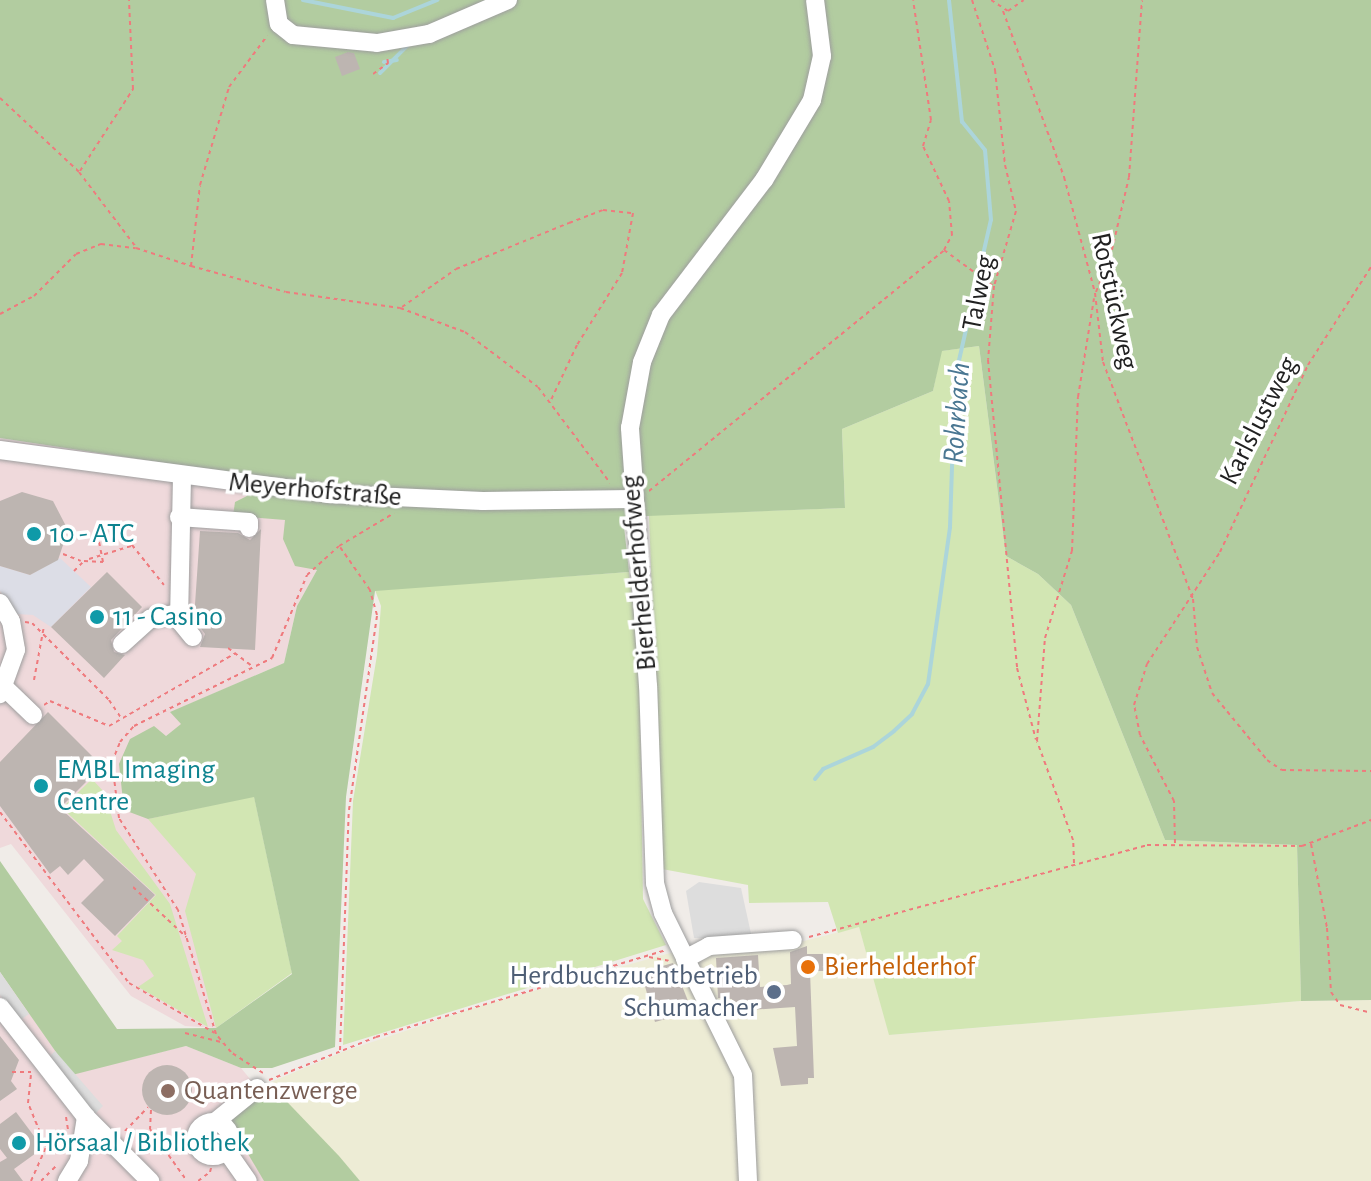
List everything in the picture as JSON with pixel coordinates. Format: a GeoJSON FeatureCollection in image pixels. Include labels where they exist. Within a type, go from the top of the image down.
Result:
{"type":"FeatureCollection","features":[{"type":"Feature","properties":{"kind":"street"},"geometry":{"type":"LineString","coordinates":[[275,0],[282,28],[316,40],[386,43],[429,34],[506,0]]}},
{"type":"Feature","properties":{"kind":"street","name":"Bierhelderhofweg"},"geometry":{"type":"LineString","coordinates":[[748,1181],[743,1075],[680,956],[658,900],[653,868],[648,671],[632,499],[630,428],[647,347],[680,284],[764,180],[812,100],[822,56],[815,0]]}},
{"type":"Feature","properties":{"kind":"street","name":"Meyerhofstraße"},"geometry":{"type":"LineString","coordinates":[[0,450],[182,477],[408,499],[632,499]]}},
{"type":"Feature","properties":{"kind":"street"},"geometry":{"type":"LineString","coordinates":[[182,477],[179,517],[183,602],[181,627],[193,637]]}},
{"type":"Feature","properties":{"kind":"street"},"geometry":{"type":"LineString","coordinates":[[179,517],[214,523],[249,522],[249,528]]}},
{"type":"Feature","properties":{"kind":"street"},"geometry":{"type":"LineString","coordinates":[[122,644],[150,619],[183,602]]}},
{"type":"Feature","properties":{"kind":"street"},"geometry":{"type":"LineString","coordinates":[[0,603],[11,621],[15,661],[2,691],[33,715]]}},
{"type":"Feature","properties":{"kind":"street"},"geometry":{"type":"LineString","coordinates":[[680,956],[709,946],[793,940]]}},
{"type":"Feature","properties":{"kind":"street"},"geometry":{"type":"LineString","coordinates":[[0,1007],[86,1117],[150,1181]]}},
{"type":"Feature","properties":{"kind":"street"},"geometry":{"type":"LineString","coordinates":[[248,1181],[220,1153],[202,1152],[196,1137],[203,1125],[215,1122],[264,1083]]}},
{"type":"Feature","properties":{"kind":"street"},"geometry":{"type":"LineString","coordinates":[[63,1176],[79,1161],[86,1117]]}},
{"type":"Feature","properties":{"kind":"street"},"geometry":{"type":"LineString","coordinates":[[215,1122],[228,1131],[220,1153]]}},
{"type":"Feature","properties":{"kind":"path"},"geometry":{"type":"LineString","coordinates":[[79,172],[133,89],[129,0]]}},
{"type":"Feature","properties":{"kind":"path"},"geometry":{"type":"LineString","coordinates":[[0,314],[34,296],[84,250],[111,243],[286,292],[400,308],[477,339],[551,402],[606,480],[632,499],[652,490],[944,250],[953,220],[934,160],[923,146],[931,120],[913,0]]}},
{"type":"Feature","properties":{"kind":"path","name":"Talweg"},"geometry":{"type":"LineString","coordinates":[[972,0],[995,70],[1005,165],[1016,211],[994,286],[988,324],[990,396],[1017,668],[1037,741],[1073,840],[1074,863]]}},
{"type":"Feature","properties":{"kind":"path"},"geometry":{"type":"LineString","coordinates":[[991,0],[1003,11],[1013,10],[1024,0]]}},
{"type":"Feature","properties":{"kind":"path"},"geometry":{"type":"LineString","coordinates":[[1037,741],[1045,638],[1072,551],[1078,397],[1095,293],[1110,258],[1129,177],[1142,0]]}},
{"type":"Feature","properties":{"kind":"path","name":"Rotstückweg"},"geometry":{"type":"LineString","coordinates":[[1003,11],[1064,177],[1095,293],[1103,362],[1193,599]]}},
{"type":"Feature","properties":{"kind":"path"},"geometry":{"type":"LineString","coordinates":[[191,266],[200,185],[229,87],[256,46],[282,28]]}},
{"type":"Feature","properties":{"kind":"path"},"geometry":{"type":"LineString","coordinates":[[373,74],[388,63],[386,43]]}},
{"type":"Feature","properties":{"kind":"path"},"geometry":{"type":"LineString","coordinates":[[0,98],[79,172],[136,248]]}},
{"type":"Feature","properties":{"kind":"path"},"geometry":{"type":"LineString","coordinates":[[400,308],[456,269],[527,240],[603,210],[633,213],[622,273],[577,345],[551,402]]}},
{"type":"Feature","properties":{"kind":"path"},"geometry":{"type":"LineString","coordinates":[[944,250],[994,286]]}},
{"type":"Feature","properties":{"kind":"path","name":"Karlslustweg"},"geometry":{"type":"LineString","coordinates":[[1175,843],[1174,801],[1140,735],[1134,705],[1147,664],[1193,599],[1308,365],[1371,267]]}},
{"type":"Feature","properties":{"kind":"path"},"geometry":{"type":"LineString","coordinates":[[408,499],[398,511],[339,546],[301,583],[278,652],[254,668],[134,726],[120,742],[112,762],[119,818],[142,861],[169,895],[187,938],[216,1034],[264,1083],[340,1050],[648,956],[680,956]]}},
{"type":"Feature","properties":{"kind":"path"},"geometry":{"type":"LineString","coordinates":[[63,554],[102,563],[97,532],[103,526],[132,545],[165,586],[183,602]]}},
{"type":"Feature","properties":{"kind":"path"},"geometry":{"type":"LineString","coordinates":[[74,571],[100,552],[132,545]]}},
{"type":"Feature","properties":{"kind":"path"},"geometry":{"type":"LineString","coordinates":[[339,546],[370,590],[377,615],[349,810],[340,1050]]}},
{"type":"Feature","properties":{"kind":"path"},"geometry":{"type":"LineString","coordinates":[[1193,599],[1197,647],[1212,693],[1267,760],[1299,773],[1371,771]]}},
{"type":"Feature","properties":{"kind":"path"},"geometry":{"type":"LineString","coordinates":[[11,621],[32,623],[122,719]]}},
{"type":"Feature","properties":{"kind":"path"},"geometry":{"type":"LineString","coordinates":[[34,680],[39,630],[44,626]]}},
{"type":"Feature","properties":{"kind":"path"},"geometry":{"type":"LineString","coordinates":[[228,648],[254,668]]}},
{"type":"Feature","properties":{"kind":"path"},"geometry":{"type":"LineString","coordinates":[[33,715],[50,701],[104,726],[122,719],[236,653]]}},
{"type":"Feature","properties":{"kind":"path"},"geometry":{"type":"LineString","coordinates":[[0,812],[129,983],[216,1034]]}},
{"type":"Feature","properties":{"kind":"path"},"geometry":{"type":"LineString","coordinates":[[793,940],[1074,863],[1175,843],[1311,843],[1371,820]]}},
{"type":"Feature","properties":{"kind":"path"},"geometry":{"type":"LineString","coordinates":[[1311,843],[1327,928],[1331,992],[1340,1005],[1371,1013]]}},
{"type":"Feature","properties":{"kind":"path"},"geometry":{"type":"LineString","coordinates":[[133,887],[187,938]]}},
{"type":"Feature","properties":{"kind":"path"},"geometry":{"type":"LineString","coordinates":[[648,956],[680,956]]}},
{"type":"Feature","properties":{"kind":"path"},"geometry":{"type":"LineString","coordinates":[[185,1033],[222,1042]]}},
{"type":"Feature","properties":{"kind":"path"},"geometry":{"type":"LineString","coordinates":[[12,1072],[34,1072],[28,1103],[30,1119],[46,1147],[31,1181]]}},
{"type":"Feature","properties":{"kind":"path"},"geometry":{"type":"LineString","coordinates":[[113,1144],[148,1107]]}},
{"type":"Feature","properties":{"kind":"path"},"geometry":{"type":"LineString","coordinates":[[62,1109],[68,1134]]}},
{"type":"Feature","properties":{"kind":"path"},"geometry":{"type":"LineString","coordinates":[[151,1110],[150,1129],[187,1181]]}},
{"type":"Feature","properties":{"kind":"path"},"geometry":{"type":"LineString","coordinates":[[198,1181],[210,1172],[220,1153]]}},
{"type":"Feature","properties":{"kind":"path"},"geometry":{"type":"LineString","coordinates":[[41,1181],[64,1161],[63,1176]]}},
{"type":"Feature","properties":{"kind":"shaded area"},"geometry":{"type":"Polygon","coordinates":[[[0,438],[250,476],[247,496],[285,520],[317,570],[297,606],[284,663],[171,712],[182,724],[166,736],[130,739],[254,796],[216,1028],[185,1026],[131,996],[11,844],[0,848],[0,438]]]}},
{"type":"Feature","properties":{"kind":"shaded area"},"geometry":{"type":"Polygon","coordinates":[[[60,558],[91,587],[51,627],[33,615],[17,614],[0,591],[0,566],[30,575],[60,558]]]}},
{"type":"Feature","properties":{"kind":"shaded area"},"geometry":{"type":"Polygon","coordinates":[[[699,882],[741,888],[752,938],[694,938],[686,891],[699,882]]]}},
{"type":"Feature","properties":{"kind":"shaded area"},"geometry":{"type":"Polygon","coordinates":[[[0,972],[72,1074],[186,1046],[241,1068],[334,1181],[0,1181],[0,972]]]}},
{"type":"Feature","properties":{"kind":"shaded area"},"geometry":{"type":"Polygon","coordinates":[[[0,972],[29,1014],[19,1021],[0,995],[0,972]]]}},
{"type":"Feature","properties":{"kind":"shaded area"},"geometry":{"type":"Polygon","coordinates":[[[55,1051],[103,1106],[95,1114],[47,1059],[55,1051]]]}},
{"type":"Feature","properties":{"kind":"green space"},"geometry":{"type":"Polygon","coordinates":[[[0,0],[1371,0],[1371,1000],[1301,1001],[1297,845],[1165,840],[1071,605],[1038,574],[1006,556],[979,346],[942,351],[933,391],[842,429],[845,508],[623,517],[629,572],[375,591],[346,797],[335,1047],[272,1068],[241,1068],[186,1046],[72,1075],[0,972],[0,861],[117,1029],[216,1028],[292,974],[254,797],[148,819],[124,810],[119,764],[130,739],[154,726],[166,736],[181,724],[170,712],[284,663],[297,606],[317,570],[295,566],[283,539],[285,520],[233,516],[235,502],[247,496],[250,476],[0,438],[0,0]]]}},
{"type":"Feature","properties":{"kind":"green space"},"geometry":{"type":"Polygon","coordinates":[[[979,346],[1006,556],[1038,574],[1071,605],[1165,840],[1297,845],[1301,1001],[889,1035],[859,927],[838,933],[828,902],[749,903],[748,885],[662,869],[649,515],[845,508],[842,429],[933,391],[941,351],[979,346]]]}},
{"type":"Feature","properties":{"kind":"green space"},"geometry":{"type":"Polygon","coordinates":[[[629,572],[639,651],[643,899],[666,945],[343,1045],[353,801],[377,655],[381,606],[375,590],[629,572]]]}},
{"type":"Feature","properties":{"kind":"green space"},"geometry":{"type":"Polygon","coordinates":[[[92,779],[104,792],[116,830],[170,904],[208,1027],[138,987],[154,976],[143,960],[112,950],[122,941],[117,936],[156,895],[62,808],[92,779]]]}},
{"type":"Feature","properties":{"kind":"green space"},"geometry":{"type":"Polygon","coordinates":[[[254,796],[292,973],[216,1028],[185,911],[196,874],[148,819],[254,796]]]}},
{"type":"Feature","properties":{"kind":"green space"},"geometry":{"type":"Polygon","coordinates":[[[859,927],[890,1035],[1301,1001],[1371,1000],[1371,1181],[756,1181],[753,1079],[728,1023],[715,1030],[737,1076],[742,1181],[360,1181],[269,1083],[345,1051],[483,1005],[674,952],[788,945],[859,927]]]}},
{"type":"Feature","properties":{"kind":"green space"},"geometry":{"type":"Polygon","coordinates":[[[269,1083],[360,1181],[264,1181],[227,1118],[269,1083]]]}},
{"type":"Feature","properties":{"kind":"building"},"geometry":{"type":"Polygon","coordinates":[[[354,53],[360,69],[342,76],[335,57],[354,53]]]}},
{"type":"Feature","properties":{"kind":"building","name":"10 - ATC"},"geometry":{"type":"Polygon","coordinates":[[[22,492],[53,501],[68,530],[58,560],[30,575],[0,566],[0,501],[22,492]]]}},
{"type":"Feature","properties":{"kind":"building"},"geometry":{"type":"Polygon","coordinates":[[[261,529],[255,650],[200,647],[205,634],[194,619],[200,531],[238,533],[250,540],[261,529]]]}},
{"type":"Feature","properties":{"kind":"building","name":"11 - Casino"},"geometry":{"type":"Polygon","coordinates":[[[107,572],[142,607],[111,640],[114,652],[125,655],[104,678],[51,627],[107,572]]]}},
{"type":"Feature","properties":{"kind":"building","name":"EMBL Imaging Centre"},"geometry":{"type":"Polygon","coordinates":[[[48,712],[102,766],[60,808],[155,895],[115,936],[81,903],[104,880],[84,859],[68,875],[60,866],[50,874],[0,806],[0,762],[48,712]]]}},
{"type":"Feature","properties":{"kind":"building"},"geometry":{"type":"Polygon","coordinates":[[[807,946],[807,954],[825,954],[825,971],[810,971],[814,1078],[808,1078],[808,1084],[781,1086],[773,1048],[797,1046],[795,1007],[733,1011],[732,999],[718,998],[716,958],[758,955],[760,987],[787,985],[791,984],[790,952],[807,946]]]}},
{"type":"Feature","properties":{"kind":"building"},"geometry":{"type":"Polygon","coordinates":[[[673,963],[690,1006],[687,1013],[655,1022],[641,972],[673,963]]]}},
{"type":"Feature","properties":{"kind":"building"},"geometry":{"type":"Polygon","coordinates":[[[0,1036],[19,1060],[11,1081],[17,1089],[0,1101],[0,1036]]]}},
{"type":"Feature","properties":{"kind":"building"},"geometry":{"type":"Polygon","coordinates":[[[157,1066],[177,1066],[191,1080],[191,1100],[177,1114],[157,1114],[143,1100],[143,1080],[157,1066]]]}},
{"type":"Feature","properties":{"kind":"building","name":"Hörsaal / Bibliothek"},"geometry":{"type":"Polygon","coordinates":[[[16,1112],[43,1148],[14,1169],[23,1181],[0,1181],[0,1162],[7,1158],[0,1149],[0,1124],[16,1112]]]}},
{"type":"Feature","properties":{"kind":"waterway"},"geometry":{"type":"LineString","coordinates":[[303,0],[393,18],[437,0]]}},
{"type":"Feature","properties":{"kind":"waterway","name":"Rohrbach"},"geometry":{"type":"LineString","coordinates":[[815,779],[823,769],[873,747],[894,731],[912,714],[928,684],[950,527],[955,378],[991,220],[985,150],[962,122],[949,0]]}},
{"type":"Feature","properties":{"kind":"waterway"},"geometry":{"type":"LineString","coordinates":[[380,73],[407,46]]}},
{"type":"Feature","properties":{"kind":"waterway"},"geometry":{"type":"LineString","coordinates":[[384,62],[397,60]]}},
{"type":"Feature","properties":{"kind":"place","name":"10 - ATC"},"geometry":{"type":"Point","coordinates":[34,534]}},
{"type":"Feature","properties":{"kind":"place","name":"11 - Casino"},"geometry":{"type":"Point","coordinates":[97,617]}},
{"type":"Feature","properties":{"kind":"place","name":"EMBL Imaging Centre"},"geometry":{"type":"Point","coordinates":[41,786]}},
{"type":"Feature","properties":{"kind":"place","name":"Bierhelderhof"},"geometry":{"type":"Point","coordinates":[808,967]}},
{"type":"Feature","properties":{"kind":"place","name":"Herdbuchzuchtbetrieb Schumacher"},"geometry":{"type":"Point","coordinates":[774,992]}},
{"type":"Feature","properties":{"kind":"place","name":"Quantenzwerge"},"geometry":{"type":"Point","coordinates":[168,1091]}},
{"type":"Feature","properties":{"kind":"place","name":"Hörsaal / Bibliothek"},"geometry":{"type":"Point","coordinates":[19,1143]}}]}
